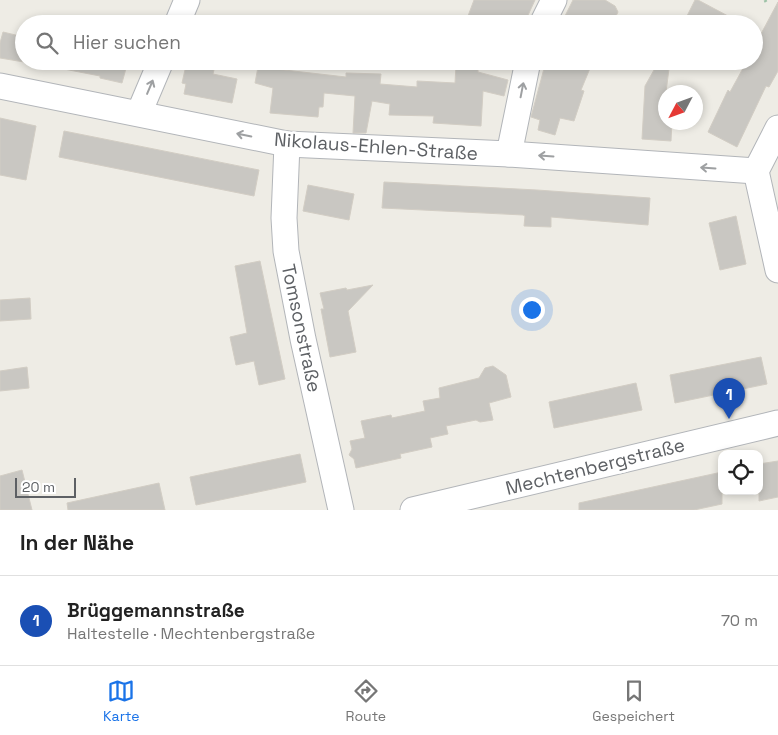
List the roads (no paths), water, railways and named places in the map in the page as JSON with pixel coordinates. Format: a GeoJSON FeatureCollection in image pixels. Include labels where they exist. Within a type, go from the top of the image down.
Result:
{"type":"FeatureCollection","features":[{"type":"Feature","properties":{"kind":"street"},"geometry":{"type":"LineString","coordinates":[[181,15],[187,0]]}},
{"type":"Feature","properties":{"kind":"street"},"geometry":{"type":"LineString","coordinates":[[546,15],[554,0]]}},
{"type":"Feature","properties":{"kind":"street"},"geometry":{"type":"LineString","coordinates":[[139,113],[157,70]]}},
{"type":"Feature","properties":{"kind":"street"},"geometry":{"type":"LineString","coordinates":[[509,154],[526,70]]}},
{"type":"Feature","properties":{"kind":"street","name":"Nikolaus-Ehlen-Straße"},"geometry":{"type":"LineString","coordinates":[[0,86],[287,144],[509,154],[756,171]]}},
{"type":"Feature","properties":{"kind":"street"},"geometry":{"type":"LineString","coordinates":[[778,128],[756,171],[778,270]]}},
{"type":"Feature","properties":{"kind":"street","name":"Tomsonstraße"},"geometry":{"type":"LineString","coordinates":[[287,144],[284,218],[286,251],[303,339],[341,510]]}},
{"type":"Feature","properties":{"kind":"street","name":"Mechtenbergstraße"},"geometry":{"type":"LineString","coordinates":[[413,510],[778,423]]}},
{"type":"Feature","properties":{"kind":"place","name":"Brüggemannstraße"},"geometry":{"type":"Point","coordinates":[729,419]}}]}
